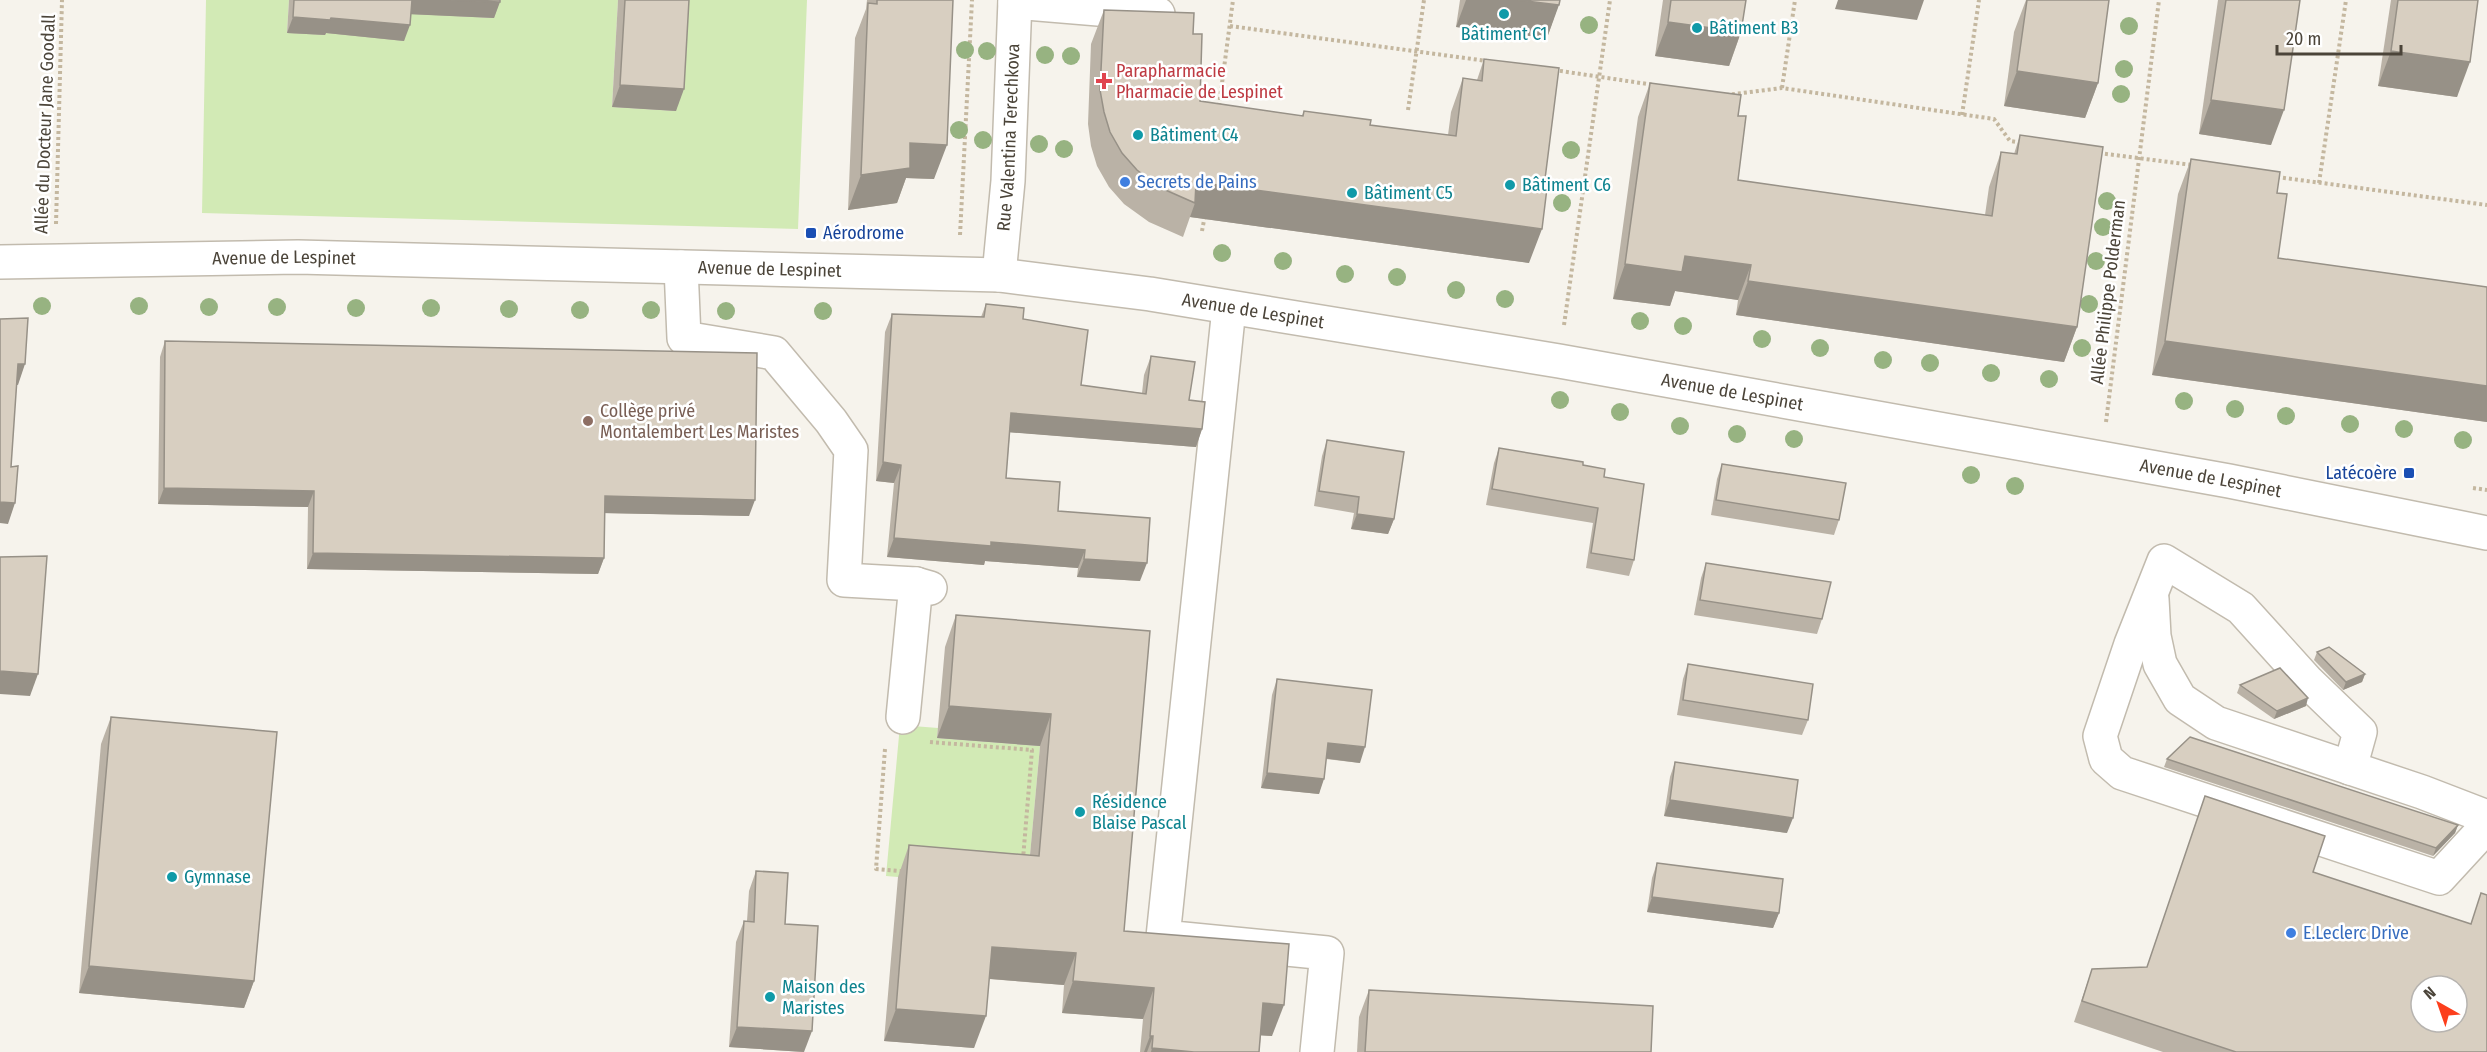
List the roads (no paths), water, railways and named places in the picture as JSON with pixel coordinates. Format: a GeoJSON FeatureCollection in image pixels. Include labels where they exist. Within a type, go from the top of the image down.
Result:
{"type":"FeatureCollection","features":[{"type":"Feature","properties":{"kind":"street"},"geometry":{"type":"LineString","coordinates":[[1015,1],[1162,14]]}},
{"type":"Feature","properties":{"kind":"street","name":"Rue Valentina Terechkova"},"geometry":{"type":"LineString","coordinates":[[999,275],[1008,181],[1015,1]]}},
{"type":"Feature","properties":{"kind":"street","name":"Avenue de Lespinet"},"geometry":{"type":"LineString","coordinates":[[0,262],[298,257],[999,275],[1150,294],[1559,361],[2229,481],[2487,533]]}},
{"type":"Feature","properties":{"kind":"street"},"geometry":{"type":"LineString","coordinates":[[681,267],[684,338],[774,353],[831,421],[851,450],[844,580],[923,586],[895,728]]}},
{"type":"Feature","properties":{"kind":"street"},"geometry":{"type":"LineString","coordinates":[[1229,308],[1163,937],[1327,953],[1317,1052]]}},
{"type":"Feature","properties":{"kind":"street"},"geometry":{"type":"LineString","coordinates":[[2350,768],[2360,732],[2308,682],[2241,608],[2163,561],[2131,644],[2100,736],[2106,759],[2122,774],[2439,878],[2487,826]]}},
{"type":"Feature","properties":{"kind":"street"},"geometry":{"type":"LineString","coordinates":[[2152,591],[2154,636],[2160,664],[2180,699],[2216,723],[2487,817]]}},
{"type":"Feature","properties":{"kind":"place","name":"Bâtiment C1"},"geometry":{"type":"Point","coordinates":[1504,14]}},
{"type":"Feature","properties":{"kind":"place","name":"Bâtiment B3"},"geometry":{"type":"Point","coordinates":[1697,28]}},
{"type":"Feature","properties":{"kind":"place","name":"Parapharmacie Pharmacie de Lespinet"},"geometry":{"type":"Point","coordinates":[1104,81]}},
{"type":"Feature","properties":{"kind":"place","name":"Bâtiment C4"},"geometry":{"type":"Point","coordinates":[1138,135]}},
{"type":"Feature","properties":{"kind":"place","name":"Secrets de Pains"},"geometry":{"type":"Point","coordinates":[1125,182]}},
{"type":"Feature","properties":{"kind":"place","name":"Bâtiment C6"},"geometry":{"type":"Point","coordinates":[1510,185]}},
{"type":"Feature","properties":{"kind":"place","name":"Bâtiment C5"},"geometry":{"type":"Point","coordinates":[1352,193]}},
{"type":"Feature","properties":{"kind":"place","name":"Aérodrome"},"geometry":{"type":"Point","coordinates":[811,233]}},
{"type":"Feature","properties":{"kind":"place","name":"Collège privé Montalembert Les Maristes"},"geometry":{"type":"Point","coordinates":[588,421]}},
{"type":"Feature","properties":{"kind":"place","name":"Latécoère"},"geometry":{"type":"Point","coordinates":[2409,473]}},
{"type":"Feature","properties":{"kind":"place","name":"Résidence Blaise Pascal"},"geometry":{"type":"Point","coordinates":[1080,812]}},
{"type":"Feature","properties":{"kind":"place","name":"Gymnase"},"geometry":{"type":"Point","coordinates":[172,877]}},
{"type":"Feature","properties":{"kind":"place","name":"E.Leclerc Drive"},"geometry":{"type":"Point","coordinates":[2291,933]}},
{"type":"Feature","properties":{"kind":"place","name":"Maison des Maristes"},"geometry":{"type":"Point","coordinates":[770,997]}}]}
